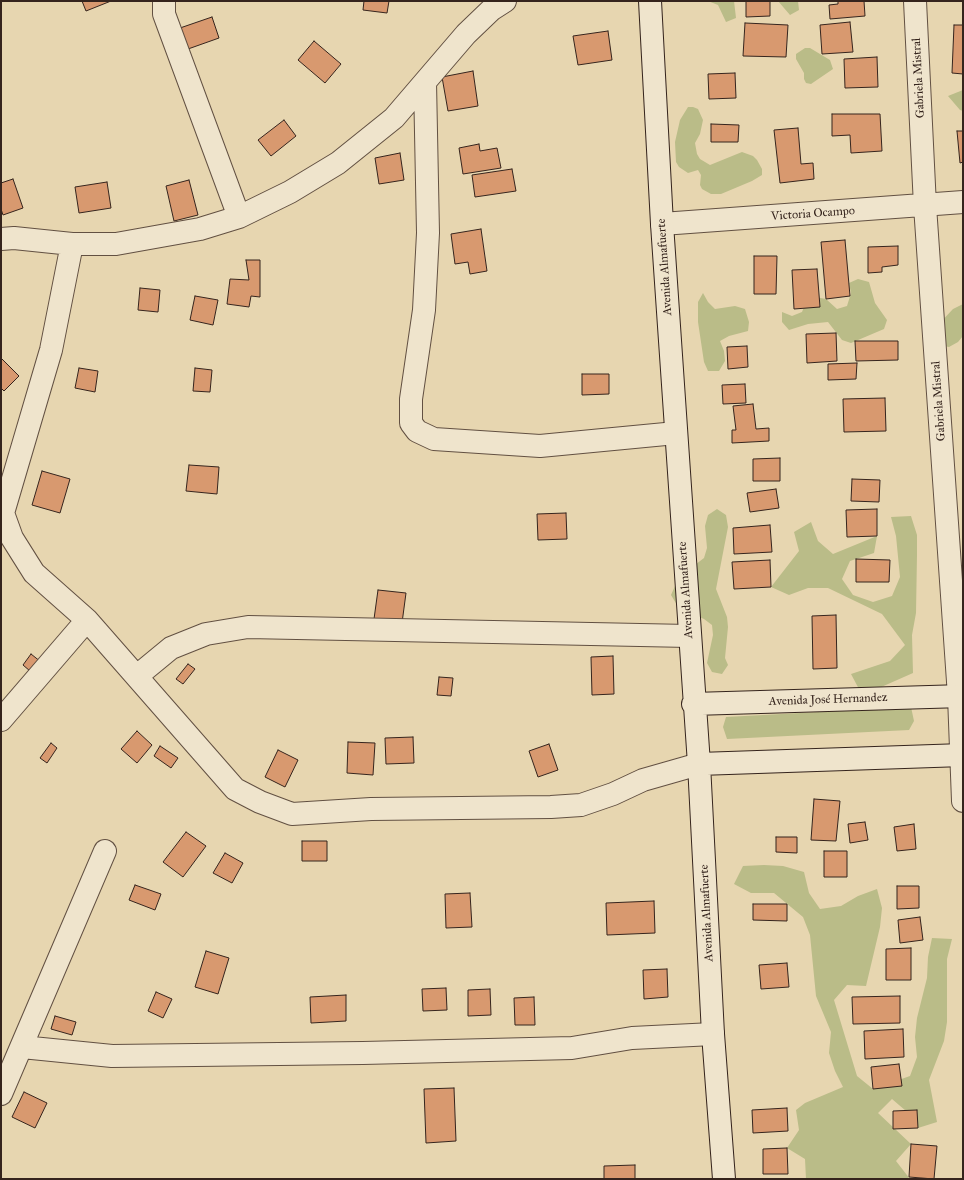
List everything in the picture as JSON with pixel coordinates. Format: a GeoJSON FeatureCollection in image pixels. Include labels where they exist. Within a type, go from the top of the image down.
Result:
{"type":"FeatureCollection","features":[{"type":"Feature","properties":{"kind":"street"},"geometry":{"type":"LineString","coordinates":[[164,1],[164,14],[239,217]]}},
{"type":"Feature","properties":{"kind":"street"},"geometry":{"type":"LineString","coordinates":[[1,239],[14,238],[72,244],[116,244],[200,229],[239,217],[290,192],[338,163],[394,118],[466,34],[491,10],[505,1]]}},
{"type":"Feature","properties":{"kind":"street","name":"Avenida Almafuerte"},"geometry":{"type":"LineString","coordinates":[[650,1],[662,224],[693,704],[699,764],[713,1034],[724,1179]]}},
{"type":"Feature","properties":{"kind":"street","name":"Gabriela Mistral"},"geometry":{"type":"LineString","coordinates":[[915,1],[925,206],[961,696],[963,802]]}},
{"type":"Feature","properties":{"kind":"street"},"geometry":{"type":"LineString","coordinates":[[425,82],[428,233],[424,310],[411,400],[411,423],[417,431],[434,439],[540,446],[676,433]]}},
{"type":"Feature","properties":{"kind":"street","name":"Victoria Ocampo"},"geometry":{"type":"LineString","coordinates":[[662,224],[925,206],[963,202]]}},
{"type":"Feature","properties":{"kind":"street"},"geometry":{"type":"LineString","coordinates":[[72,244],[51,350],[4,513],[12,538],[34,573],[87,620],[235,789],[260,802],[292,814],[371,809],[551,807],[581,805],[613,794],[642,780],[699,764],[962,755]]}},
{"type":"Feature","properties":{"kind":"street"},"geometry":{"type":"LineString","coordinates":[[1,720],[87,620]]}},
{"type":"Feature","properties":{"kind":"street"},"geometry":{"type":"LineString","coordinates":[[137,676],[171,648],[206,634],[248,627],[689,636]]}},
{"type":"Feature","properties":{"kind":"street","name":"Avenida José Hernandez"},"geometry":{"type":"LineString","coordinates":[[693,704],[961,696]]}},
{"type":"Feature","properties":{"kind":"street"},"geometry":{"type":"LineString","coordinates":[[1,1094],[105,851]]}},
{"type":"Feature","properties":{"kind":"street"},"geometry":{"type":"LineString","coordinates":[[22,1047],[112,1056],[364,1053],[572,1048],[632,1038],[713,1034]]}},
{"type":"Feature","properties":{"kind":"green space"},"geometry":{"type":"Polygon","coordinates":[[[708,1],[734,1],[736,18],[726,22],[718,5],[708,1]]]}},
{"type":"Feature","properties":{"kind":"green space"},"geometry":{"type":"Polygon","coordinates":[[[778,1],[798,1],[799,10],[790,15],[778,1]]]}},
{"type":"Feature","properties":{"kind":"green space"},"geometry":{"type":"Polygon","coordinates":[[[805,48],[810,48],[830,60],[833,69],[811,84],[806,83],[804,73],[796,59],[796,54],[805,48]]]}},
{"type":"Feature","properties":{"kind":"green space"},"geometry":{"type":"Polygon","coordinates":[[[963,90],[963,111],[960,110],[948,96],[963,90]]]}},
{"type":"Feature","properties":{"kind":"green space"},"geometry":{"type":"Polygon","coordinates":[[[688,107],[698,109],[703,120],[700,134],[695,143],[697,154],[700,159],[710,165],[742,152],[753,156],[757,160],[762,169],[762,175],[752,181],[721,194],[711,194],[702,189],[700,185],[701,175],[698,170],[688,173],[679,167],[676,162],[675,142],[680,120],[688,107]]]}},
{"type":"Feature","properties":{"kind":"green space"},"geometry":{"type":"Polygon","coordinates":[[[858,279],[869,282],[875,303],[887,320],[884,329],[851,343],[842,340],[828,322],[808,324],[789,330],[782,322],[782,312],[792,316],[802,312],[806,302],[815,297],[826,299],[837,309],[847,306],[851,293],[849,283],[858,279]]]}},
{"type":"Feature","properties":{"kind":"green space"},"geometry":{"type":"Polygon","coordinates":[[[703,293],[708,302],[715,309],[735,306],[745,309],[749,322],[748,331],[729,336],[720,341],[724,351],[725,361],[719,371],[708,371],[704,362],[698,322],[698,302],[703,293]]]}},
{"type":"Feature","properties":{"kind":"green space"},"geometry":{"type":"Polygon","coordinates":[[[963,304],[963,336],[958,342],[949,347],[938,345],[938,325],[953,309],[963,304]]]}},
{"type":"Feature","properties":{"kind":"green space"},"geometry":{"type":"Polygon","coordinates":[[[717,509],[726,515],[728,527],[716,589],[727,617],[728,627],[725,658],[728,665],[722,674],[712,672],[707,663],[713,635],[712,625],[704,619],[685,611],[677,605],[671,595],[679,577],[704,558],[707,548],[705,526],[708,515],[717,509]]]}},
{"type":"Feature","properties":{"kind":"green space"},"geometry":{"type":"Polygon","coordinates":[[[911,516],[917,535],[916,613],[912,635],[913,673],[879,688],[860,691],[851,674],[890,661],[905,645],[882,614],[828,588],[808,588],[789,595],[771,587],[799,551],[794,532],[811,522],[818,541],[833,554],[877,536],[874,553],[850,561],[842,579],[853,595],[873,602],[892,596],[900,577],[896,536],[891,517],[911,516]]]}},
{"type":"Feature","properties":{"kind":"green space"},"geometry":{"type":"Polygon","coordinates":[[[911,707],[914,721],[909,730],[727,739],[723,727],[726,717],[911,707]]]}},
{"type":"Feature","properties":{"kind":"green space"},"geometry":{"type":"Polygon","coordinates":[[[743,866],[783,866],[804,872],[809,893],[820,909],[841,906],[858,896],[877,889],[882,908],[880,927],[866,986],[847,985],[834,1000],[857,1076],[873,1089],[910,1076],[917,1057],[915,1037],[917,1018],[927,978],[928,957],[932,938],[952,939],[947,959],[947,1022],[944,1041],[929,1080],[937,1122],[918,1128],[906,1111],[892,1099],[878,1113],[911,1144],[896,1161],[910,1179],[806,1179],[805,1159],[787,1148],[799,1130],[796,1110],[805,1103],[843,1087],[835,1071],[829,1053],[831,1032],[816,996],[810,935],[803,917],[774,893],[751,893],[734,884],[743,866]]]}},
{"type":"Feature","properties":{"kind":"building"},"geometry":{"type":"Polygon","coordinates":[[[82,1],[111,1],[86,11],[82,1]]]}},
{"type":"Feature","properties":{"kind":"building"},"geometry":{"type":"Polygon","coordinates":[[[364,1],[389,1],[387,13],[363,10],[364,1]]]}},
{"type":"Feature","properties":{"kind":"building"},"geometry":{"type":"Polygon","coordinates":[[[746,1],[770,1],[770,16],[746,17],[746,1]]]}},
{"type":"Feature","properties":{"kind":"building"},"geometry":{"type":"Polygon","coordinates":[[[838,1],[864,1],[865,16],[830,19],[829,5],[838,4],[838,1]]]}},
{"type":"Feature","properties":{"kind":"building"},"geometry":{"type":"Polygon","coordinates":[[[212,17],[219,38],[188,49],[180,28],[212,17]]]}},
{"type":"Feature","properties":{"kind":"building"},"geometry":{"type":"Polygon","coordinates":[[[850,22],[853,52],[822,54],[820,25],[850,22]]]}},
{"type":"Feature","properties":{"kind":"building"},"geometry":{"type":"Polygon","coordinates":[[[745,23],[788,25],[786,57],[743,56],[745,23]]]}},
{"type":"Feature","properties":{"kind":"building"},"geometry":{"type":"Polygon","coordinates":[[[954,25],[963,25],[963,74],[952,73],[954,25]]]}},
{"type":"Feature","properties":{"kind":"building"},"geometry":{"type":"Polygon","coordinates":[[[608,31],[612,60],[578,65],[573,36],[608,31]]]}},
{"type":"Feature","properties":{"kind":"building"},"geometry":{"type":"Polygon","coordinates":[[[314,41],[341,64],[325,83],[298,60],[314,41]]]}},
{"type":"Feature","properties":{"kind":"building"},"geometry":{"type":"Polygon","coordinates":[[[877,57],[878,87],[845,88],[844,59],[877,57]]]}},
{"type":"Feature","properties":{"kind":"building"},"geometry":{"type":"Polygon","coordinates":[[[473,71],[478,106],[448,111],[442,77],[473,71]]]}},
{"type":"Feature","properties":{"kind":"building"},"geometry":{"type":"Polygon","coordinates":[[[735,73],[736,98],[709,99],[708,74],[735,73]]]}},
{"type":"Feature","properties":{"kind":"building"},"geometry":{"type":"Polygon","coordinates":[[[832,114],[880,114],[882,151],[851,153],[850,135],[832,136],[832,114]]]}},
{"type":"Feature","properties":{"kind":"building"},"geometry":{"type":"Polygon","coordinates":[[[284,120],[296,136],[271,156],[258,140],[284,120]]]}},
{"type":"Feature","properties":{"kind":"building"},"geometry":{"type":"Polygon","coordinates":[[[711,124],[739,125],[738,142],[711,142],[711,124]]]}},
{"type":"Feature","properties":{"kind":"building"},"geometry":{"type":"Polygon","coordinates":[[[798,128],[801,164],[813,163],[814,179],[780,183],[774,130],[798,128]]]}},
{"type":"Feature","properties":{"kind":"building"},"geometry":{"type":"Polygon","coordinates":[[[957,131],[963,131],[963,162],[960,163],[957,131]]]}},
{"type":"Feature","properties":{"kind":"building"},"geometry":{"type":"Polygon","coordinates":[[[479,144],[480,151],[497,148],[501,168],[463,174],[459,148],[479,144]]]}},
{"type":"Feature","properties":{"kind":"building"},"geometry":{"type":"Polygon","coordinates":[[[400,153],[404,180],[379,184],[375,158],[400,153]]]}},
{"type":"Feature","properties":{"kind":"building"},"geometry":{"type":"Polygon","coordinates":[[[512,169],[516,191],[475,197],[472,175],[512,169]]]}},
{"type":"Feature","properties":{"kind":"building"},"geometry":{"type":"Polygon","coordinates":[[[13,179],[23,208],[3,215],[1,209],[1,183],[13,179]]]}},
{"type":"Feature","properties":{"kind":"building"},"geometry":{"type":"Polygon","coordinates":[[[189,180],[198,215],[174,221],[166,186],[189,180]]]}},
{"type":"Feature","properties":{"kind":"building"},"geometry":{"type":"Polygon","coordinates":[[[107,182],[111,208],[79,213],[75,187],[107,182]]]}},
{"type":"Feature","properties":{"kind":"building"},"geometry":{"type":"Polygon","coordinates":[[[481,229],[487,271],[470,274],[468,262],[455,264],[451,234],[481,229]]]}},
{"type":"Feature","properties":{"kind":"building"},"geometry":{"type":"Polygon","coordinates":[[[845,240],[850,296],[826,299],[821,242],[845,240]]]}},
{"type":"Feature","properties":{"kind":"building"},"geometry":{"type":"Polygon","coordinates":[[[898,246],[898,265],[882,267],[882,272],[868,273],[868,247],[898,246]]]}},
{"type":"Feature","properties":{"kind":"building"},"geometry":{"type":"Polygon","coordinates":[[[754,256],[777,256],[776,294],[754,294],[754,256]]]}},
{"type":"Feature","properties":{"kind":"building"},"geometry":{"type":"Polygon","coordinates":[[[246,260],[260,260],[260,297],[251,296],[249,307],[227,304],[230,279],[249,280],[246,260]]]}},
{"type":"Feature","properties":{"kind":"building"},"geometry":{"type":"Polygon","coordinates":[[[817,269],[820,307],[794,309],[792,270],[817,269]]]}},
{"type":"Feature","properties":{"kind":"building"},"geometry":{"type":"Polygon","coordinates":[[[140,288],[160,290],[158,312],[138,310],[140,288]]]}},
{"type":"Feature","properties":{"kind":"building"},"geometry":{"type":"Polygon","coordinates":[[[195,296],[218,300],[213,325],[190,320],[195,296]]]}},
{"type":"Feature","properties":{"kind":"building"},"geometry":{"type":"Polygon","coordinates":[[[836,333],[837,361],[807,363],[806,334],[836,333]]]}},
{"type":"Feature","properties":{"kind":"building"},"geometry":{"type":"Polygon","coordinates":[[[855,341],[898,341],[898,360],[856,361],[855,341]]]}},
{"type":"Feature","properties":{"kind":"building"},"geometry":{"type":"Polygon","coordinates":[[[747,346],[748,367],[728,369],[727,347],[747,346]]]}},
{"type":"Feature","properties":{"kind":"building"},"geometry":{"type":"Polygon","coordinates":[[[1,358],[19,376],[4,391],[1,388],[1,358]]]}},
{"type":"Feature","properties":{"kind":"building"},"geometry":{"type":"Polygon","coordinates":[[[857,363],[856,379],[828,380],[828,364],[857,363]]]}},
{"type":"Feature","properties":{"kind":"building"},"geometry":{"type":"Polygon","coordinates":[[[79,368],[98,371],[95,392],[75,388],[79,368]]]}},
{"type":"Feature","properties":{"kind":"building"},"geometry":{"type":"Polygon","coordinates":[[[195,368],[212,370],[210,392],[193,391],[195,368]]]}},
{"type":"Feature","properties":{"kind":"building"},"geometry":{"type":"Polygon","coordinates":[[[582,374],[609,374],[609,394],[582,395],[582,374]]]}},
{"type":"Feature","properties":{"kind":"building"},"geometry":{"type":"Polygon","coordinates":[[[745,384],[746,403],[723,404],[722,385],[745,384]]]}},
{"type":"Feature","properties":{"kind":"building"},"geometry":{"type":"Polygon","coordinates":[[[885,398],[886,431],[844,432],[843,399],[885,398]]]}},
{"type":"Feature","properties":{"kind":"building"},"geometry":{"type":"Polygon","coordinates":[[[753,404],[756,429],[769,428],[769,441],[732,443],[732,430],[736,430],[733,406],[753,404]]]}},
{"type":"Feature","properties":{"kind":"building"},"geometry":{"type":"Polygon","coordinates":[[[780,458],[780,481],[753,481],[753,459],[780,458]]]}},
{"type":"Feature","properties":{"kind":"building"},"geometry":{"type":"Polygon","coordinates":[[[189,465],[219,467],[217,494],[186,491],[189,465]]]}},
{"type":"Feature","properties":{"kind":"building"},"geometry":{"type":"Polygon","coordinates":[[[42,471],[70,479],[60,513],[32,505],[42,471]]]}},
{"type":"Feature","properties":{"kind":"building"},"geometry":{"type":"Polygon","coordinates":[[[852,479],[880,480],[879,502],[851,501],[852,479]]]}},
{"type":"Feature","properties":{"kind":"building"},"geometry":{"type":"Polygon","coordinates":[[[776,489],[779,508],[750,512],[747,493],[776,489]]]}},
{"type":"Feature","properties":{"kind":"building"},"geometry":{"type":"Polygon","coordinates":[[[877,509],[877,536],[847,537],[846,510],[877,509]]]}},
{"type":"Feature","properties":{"kind":"building"},"geometry":{"type":"Polygon","coordinates":[[[566,513],[567,539],[538,540],[537,514],[566,513]]]}},
{"type":"Feature","properties":{"kind":"building"},"geometry":{"type":"Polygon","coordinates":[[[770,525],[772,552],[734,554],[733,528],[770,525]]]}},
{"type":"Feature","properties":{"kind":"building"},"geometry":{"type":"Polygon","coordinates":[[[856,559],[890,560],[889,582],[856,582],[856,559]]]}},
{"type":"Feature","properties":{"kind":"building"},"geometry":{"type":"Polygon","coordinates":[[[770,560],[771,587],[734,589],[732,562],[770,560]]]}},
{"type":"Feature","properties":{"kind":"building"},"geometry":{"type":"Polygon","coordinates":[[[378,590],[406,593],[402,623],[374,619],[378,590]]]}},
{"type":"Feature","properties":{"kind":"building"},"geometry":{"type":"Polygon","coordinates":[[[836,615],[837,668],[813,669],[812,616],[836,615]]]}},
{"type":"Feature","properties":{"kind":"building"},"geometry":{"type":"Polygon","coordinates":[[[31,654],[46,666],[37,677],[23,665],[31,654]]]}},
{"type":"Feature","properties":{"kind":"building"},"geometry":{"type":"Polygon","coordinates":[[[613,656],[614,694],[592,695],[591,657],[613,656]]]}},
{"type":"Feature","properties":{"kind":"building"},"geometry":{"type":"Polygon","coordinates":[[[188,664],[195,669],[183,684],[176,679],[188,664]]]}},
{"type":"Feature","properties":{"kind":"building"},"geometry":{"type":"Polygon","coordinates":[[[439,677],[453,678],[451,696],[437,695],[439,677]]]}},
{"type":"Feature","properties":{"kind":"building"},"geometry":{"type":"Polygon","coordinates":[[[137,731],[152,745],[137,763],[121,749],[137,731]]]}},
{"type":"Feature","properties":{"kind":"building"},"geometry":{"type":"Polygon","coordinates":[[[413,737],[414,763],[386,764],[385,738],[413,737]]]}},
{"type":"Feature","properties":{"kind":"building"},"geometry":{"type":"Polygon","coordinates":[[[348,742],[375,743],[373,775],[347,773],[348,742]]]}},
{"type":"Feature","properties":{"kind":"building"},"geometry":{"type":"Polygon","coordinates":[[[51,743],[57,748],[47,763],[40,758],[51,743]]]}},
{"type":"Feature","properties":{"kind":"building"},"geometry":{"type":"Polygon","coordinates":[[[549,744],[558,770],[538,777],[529,751],[549,744]]]}},
{"type":"Feature","properties":{"kind":"building"},"geometry":{"type":"Polygon","coordinates":[[[160,746],[178,758],[171,768],[154,756],[160,746]]]}},
{"type":"Feature","properties":{"kind":"building"},"geometry":{"type":"Polygon","coordinates":[[[278,750],[298,760],[285,787],[265,777],[278,750]]]}},
{"type":"Feature","properties":{"kind":"building"},"geometry":{"type":"Polygon","coordinates":[[[814,799],[840,801],[836,841],[811,840],[814,799]]]}},
{"type":"Feature","properties":{"kind":"building"},"geometry":{"type":"Polygon","coordinates":[[[865,822],[868,840],[850,843],[848,824],[865,822]]]}},
{"type":"Feature","properties":{"kind":"building"},"geometry":{"type":"Polygon","coordinates":[[[914,824],[916,849],[897,851],[894,827],[914,824]]]}},
{"type":"Feature","properties":{"kind":"building"},"geometry":{"type":"Polygon","coordinates":[[[186,832],[206,846],[183,877],[163,862],[186,832]]]}},
{"type":"Feature","properties":{"kind":"building"},"geometry":{"type":"Polygon","coordinates":[[[776,837],[797,837],[797,853],[776,852],[776,837]]]}},
{"type":"Feature","properties":{"kind":"building"},"geometry":{"type":"Polygon","coordinates":[[[302,841],[327,841],[327,861],[302,861],[302,841]]]}},
{"type":"Feature","properties":{"kind":"building"},"geometry":{"type":"Polygon","coordinates":[[[824,851],[847,851],[847,877],[824,877],[824,851]]]}},
{"type":"Feature","properties":{"kind":"building"},"geometry":{"type":"Polygon","coordinates":[[[225,853],[243,863],[232,883],[213,873],[225,853]]]}},
{"type":"Feature","properties":{"kind":"building"},"geometry":{"type":"Polygon","coordinates":[[[135,885],[161,894],[155,910],[129,900],[135,885]]]}},
{"type":"Feature","properties":{"kind":"building"},"geometry":{"type":"Polygon","coordinates":[[[897,886],[919,886],[919,908],[897,909],[897,886]]]}},
{"type":"Feature","properties":{"kind":"building"},"geometry":{"type":"Polygon","coordinates":[[[470,893],[472,927],[446,928],[445,894],[470,893]]]}},
{"type":"Feature","properties":{"kind":"building"},"geometry":{"type":"Polygon","coordinates":[[[654,901],[655,933],[607,935],[606,903],[654,901]]]}},
{"type":"Feature","properties":{"kind":"building"},"geometry":{"type":"Polygon","coordinates":[[[753,904],[787,904],[787,921],[753,920],[753,904]]]}},
{"type":"Feature","properties":{"kind":"building"},"geometry":{"type":"Polygon","coordinates":[[[920,917],[923,940],[900,943],[898,920],[920,917]]]}},
{"type":"Feature","properties":{"kind":"building"},"geometry":{"type":"Polygon","coordinates":[[[911,948],[911,980],[886,980],[886,949],[911,948]]]}},
{"type":"Feature","properties":{"kind":"building"},"geometry":{"type":"Polygon","coordinates":[[[206,951],[229,958],[218,994],[195,987],[206,951]]]}},
{"type":"Feature","properties":{"kind":"building"},"geometry":{"type":"Polygon","coordinates":[[[787,963],[789,987],[761,989],[759,965],[787,963]]]}},
{"type":"Feature","properties":{"kind":"building"},"geometry":{"type":"Polygon","coordinates":[[[667,969],[668,997],[644,999],[643,970],[667,969]]]}},
{"type":"Feature","properties":{"kind":"building"},"geometry":{"type":"Polygon","coordinates":[[[446,988],[447,1010],[423,1011],[422,989],[446,988]]]}},
{"type":"Feature","properties":{"kind":"building"},"geometry":{"type":"Polygon","coordinates":[[[490,989],[491,1015],[468,1016],[468,990],[490,989]]]}},
{"type":"Feature","properties":{"kind":"building"},"geometry":{"type":"Polygon","coordinates":[[[156,992],[172,999],[163,1018],[148,1011],[156,992]]]}},
{"type":"Feature","properties":{"kind":"building"},"geometry":{"type":"Polygon","coordinates":[[[346,995],[346,1021],[311,1023],[310,997],[346,995]]]}},
{"type":"Feature","properties":{"kind":"building"},"geometry":{"type":"Polygon","coordinates":[[[900,996],[900,1023],[853,1024],[852,997],[900,996]]]}},
{"type":"Feature","properties":{"kind":"building"},"geometry":{"type":"Polygon","coordinates":[[[534,997],[535,1025],[515,1025],[514,998],[534,997]]]}},
{"type":"Feature","properties":{"kind":"building"},"geometry":{"type":"Polygon","coordinates":[[[55,1016],[76,1022],[72,1035],[51,1029],[55,1016]]]}},
{"type":"Feature","properties":{"kind":"building"},"geometry":{"type":"Polygon","coordinates":[[[903,1029],[904,1057],[865,1059],[864,1031],[903,1029]]]}},
{"type":"Feature","properties":{"kind":"building"},"geometry":{"type":"Polygon","coordinates":[[[899,1064],[902,1086],[873,1089],[871,1067],[899,1064]]]}},
{"type":"Feature","properties":{"kind":"building"},"geometry":{"type":"Polygon","coordinates":[[[454,1088],[456,1141],[426,1143],[424,1089],[454,1088]]]}},
{"type":"Feature","properties":{"kind":"building"},"geometry":{"type":"Polygon","coordinates":[[[24,1092],[47,1103],[35,1128],[12,1117],[24,1092]]]}},
{"type":"Feature","properties":{"kind":"building"},"geometry":{"type":"Polygon","coordinates":[[[787,1108],[788,1131],[753,1133],[752,1110],[787,1108]]]}},
{"type":"Feature","properties":{"kind":"building"},"geometry":{"type":"Polygon","coordinates":[[[917,1110],[918,1128],[893,1129],[893,1111],[917,1110]]]}},
{"type":"Feature","properties":{"kind":"building"},"geometry":{"type":"Polygon","coordinates":[[[911,1144],[937,1146],[934,1179],[909,1177],[911,1144]]]}},
{"type":"Feature","properties":{"kind":"building"},"geometry":{"type":"Polygon","coordinates":[[[787,1148],[788,1174],[763,1174],[763,1149],[787,1148]]]}},
{"type":"Feature","properties":{"kind":"building"},"geometry":{"type":"Polygon","coordinates":[[[635,1165],[635,1179],[604,1179],[604,1166],[635,1165]]]}}]}
